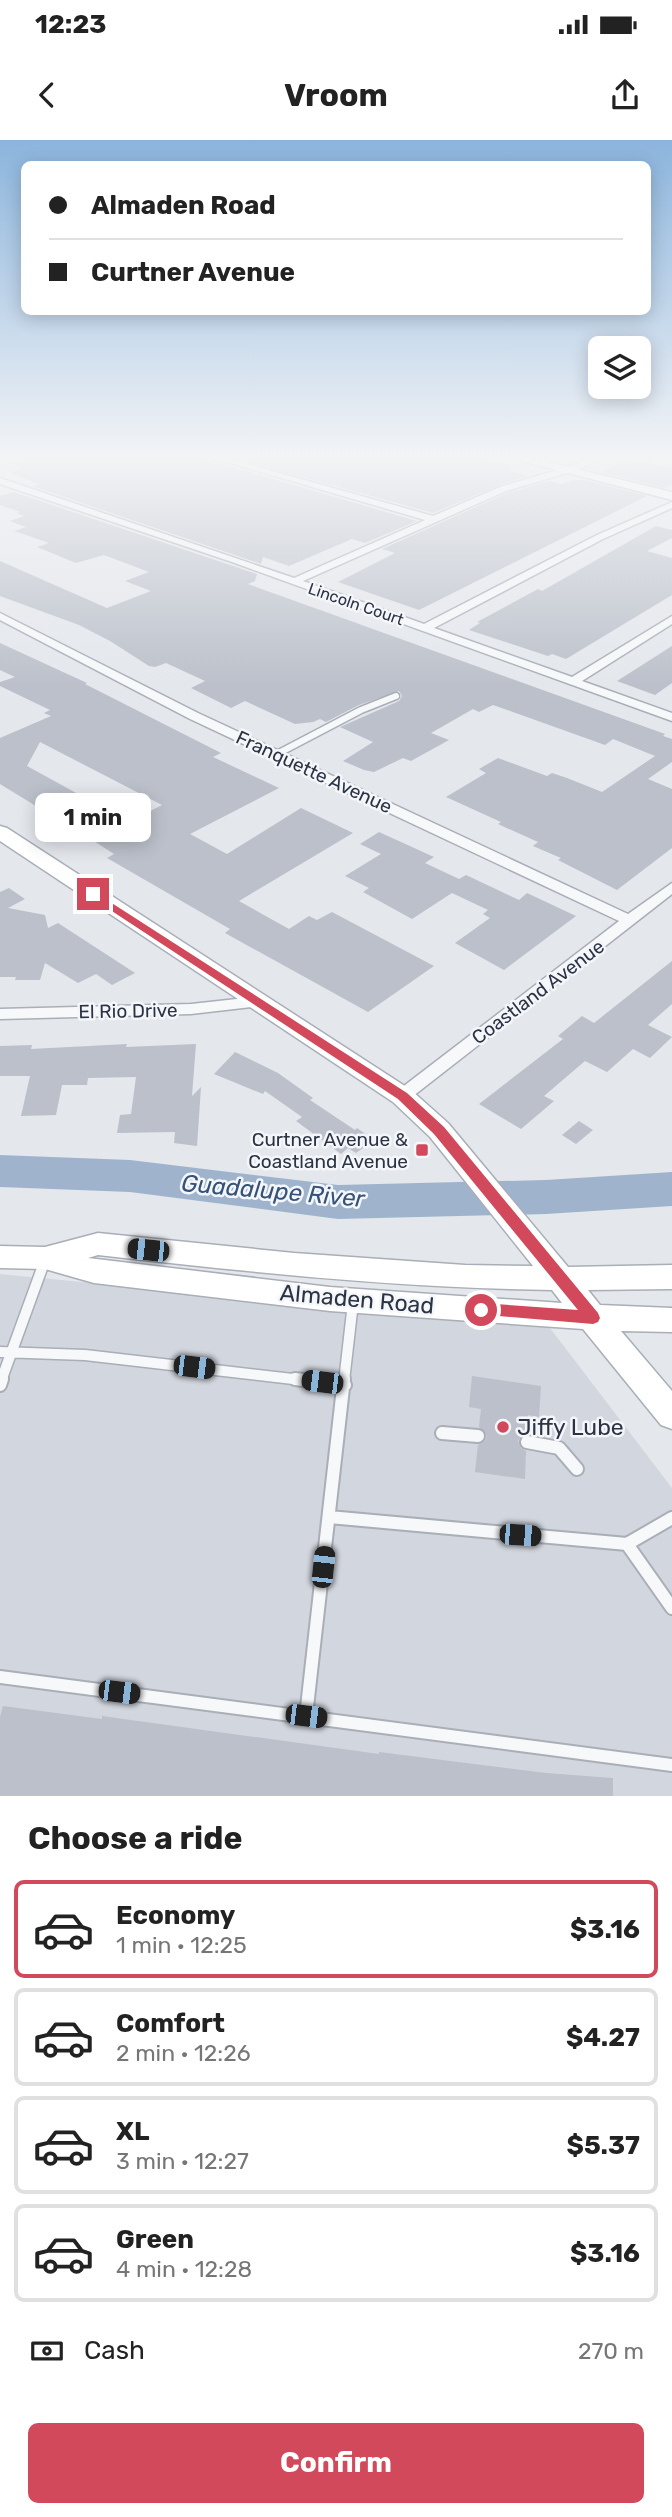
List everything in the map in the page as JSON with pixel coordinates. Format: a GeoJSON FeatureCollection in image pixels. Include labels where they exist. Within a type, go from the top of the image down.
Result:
{"type":"FeatureCollection","features":[{"type":"Feature","properties":{"kind":"main road"},"geometry":{"type":"LineString","coordinates":[[0,832],[255,1002],[402,1096],[439,1130],[561,1279]]}},
{"type":"Feature","properties":{"kind":"main road","name":"Almaden Road"},"geometry":{"type":"LineString","coordinates":[[45,1258],[94,1271],[354,1300],[593,1318],[672,1320]]}},
{"type":"Feature","properties":{"kind":"main road","name":"Almaden Road"},"geometry":{"type":"LineString","coordinates":[[561,1279],[672,1277]]}},
{"type":"Feature","properties":{"kind":"main road"},"geometry":{"type":"LineString","coordinates":[[593,1318],[672,1415]]}},
{"type":"Feature","properties":{"kind":"street","name":"Lincoln Court"},"geometry":{"type":"LineString","coordinates":[[148,532],[672,717]]}},
{"type":"Feature","properties":{"kind":"street"},"geometry":{"type":"LineString","coordinates":[[292,582],[402,532]]}},
{"type":"Feature","properties":{"kind":"street"},"geometry":{"type":"LineString","coordinates":[[425,628],[611,532]]}},
{"type":"Feature","properties":{"kind":"street","name":"Franquette Avenue"},"geometry":{"type":"LineString","coordinates":[[0,616],[194,716],[631,921]]}},
{"type":"Feature","properties":{"kind":"street"},"geometry":{"type":"LineString","coordinates":[[574,681],[672,619]]}},
{"type":"Feature","properties":{"kind":"street","name":"Coastland Avenue"},"geometry":{"type":"LineString","coordinates":[[402,1096],[672,887]]}},
{"type":"Feature","properties":{"kind":"street","name":"El Rio Drive"},"geometry":{"type":"LineString","coordinates":[[0,1014],[191,1009],[255,1002]]}},
{"type":"Feature","properties":{"kind":"street","name":"Almaden Road"},"geometry":{"type":"LineString","coordinates":[[0,1257],[45,1258],[98,1244],[439,1276],[561,1279]]}},
{"type":"Feature","properties":{"kind":"street"},"geometry":{"type":"LineString","coordinates":[[561,1279],[593,1318]]}},
{"type":"Feature","properties":{"kind":"lane"},"geometry":{"type":"LineString","coordinates":[[277,754],[361,710],[396,696]]}},
{"type":"Feature","properties":{"kind":"lane"},"geometry":{"type":"LineString","coordinates":[[0,1385],[6,1352],[45,1258]]}},
{"type":"Feature","properties":{"kind":"lane"},"geometry":{"type":"LineString","coordinates":[[306,1716],[354,1300]]}},
{"type":"Feature","properties":{"kind":"lane"},"geometry":{"type":"LineString","coordinates":[[6,1352],[85,1355],[345,1385]]}},
{"type":"Feature","properties":{"kind":"lane"},"geometry":{"type":"LineString","coordinates":[[442,1433],[478,1437]]}},
{"type":"Feature","properties":{"kind":"lane"},"geometry":{"type":"LineString","coordinates":[[527,1442],[559,1448],[577,1469]]}},
{"type":"Feature","properties":{"kind":"lane"},"geometry":{"type":"LineString","coordinates":[[329,1517],[627,1544],[672,1518]]}},
{"type":"Feature","properties":{"kind":"lane"},"geometry":{"type":"LineString","coordinates":[[627,1544],[672,1608]]}},
{"type":"Feature","properties":{"kind":"lane"},"geometry":{"type":"LineString","coordinates":[[0,1677],[672,1765]]}},
{"type":"Feature","properties":{"kind":"shaded area"},"geometry":{"type":"Polygon","coordinates":[[[0,1274],[550,1328],[672,1488],[672,1796],[0,1796],[0,1274]]]}},
{"type":"Feature","properties":{"kind":"building"},"geometry":{"type":"Polygon","coordinates":[[[18,532],[133,532],[257,574],[255,581],[248,584],[665,734],[663,736],[672,739],[672,762],[648,779],[672,789],[672,848],[617,890],[558,860],[561,858],[533,846],[538,842],[446,797],[486,773],[479,769],[498,758],[547,776],[552,773],[602,792],[655,756],[613,739],[605,745],[493,705],[479,712],[473,709],[431,733],[449,740],[411,761],[403,758],[374,772],[364,770],[343,761],[373,742],[340,727],[399,701],[402,696],[399,691],[359,705],[326,722],[320,719],[295,724],[245,701],[231,708],[191,688],[205,681],[166,663],[149,666],[79,625],[0,596],[0,561],[107,608],[151,591],[125,581],[149,572],[104,555],[76,563],[37,547],[49,543],[18,532]]]}},
{"type":"Feature","properties":{"kind":"building"},"geometry":{"type":"Polygon","coordinates":[[[168,532],[390,532],[365,543],[352,539],[289,566],[263,557],[261,564],[168,532]]]}},
{"type":"Feature","properties":{"kind":"building"},"geometry":{"type":"Polygon","coordinates":[[[419,532],[574,532],[419,610],[338,582],[395,553],[382,549],[419,532]]]}},
{"type":"Feature","properties":{"kind":"building"},"geometry":{"type":"Polygon","coordinates":[[[645,532],[672,532],[672,538],[647,551],[672,558],[672,595],[566,659],[552,654],[548,656],[469,630],[480,623],[477,622],[538,589],[542,591],[645,532]]]}},
{"type":"Feature","properties":{"kind":"building"},"geometry":{"type":"Polygon","coordinates":[[[0,643],[87,683],[85,684],[221,753],[213,757],[279,788],[190,834],[227,854],[301,808],[353,833],[239,901],[289,929],[309,916],[317,920],[332,912],[434,966],[368,1012],[225,933],[230,929],[107,858],[114,854],[83,834],[44,816],[49,814],[0,784],[0,738],[51,716],[44,713],[50,710],[0,686],[0,682],[15,677],[0,670],[0,643]],[[40,742],[27,766],[129,822],[162,805],[40,742]]]}},
{"type":"Feature","properties":{"kind":"building"},"geometry":{"type":"Polygon","coordinates":[[[672,646],[672,683],[655,695],[617,681],[672,646]]]}},
{"type":"Feature","properties":{"kind":"building"},"geometry":{"type":"Polygon","coordinates":[[[379,832],[434,857],[425,863],[459,879],[466,875],[519,900],[527,893],[576,916],[504,970],[455,943],[490,918],[483,914],[488,910],[452,893],[412,919],[363,892],[369,888],[345,876],[381,854],[360,844],[379,832]]]}},
{"type":"Feature","properties":{"kind":"building"},"geometry":{"type":"Polygon","coordinates":[[[9,888],[25,899],[8,908],[45,915],[48,928],[58,923],[135,973],[112,985],[96,974],[78,983],[45,963],[40,980],[0,977],[0,892],[9,888]]]}},
{"type":"Feature","properties":{"kind":"building"},"geometry":{"type":"Polygon","coordinates":[[[672,961],[672,1004],[648,1025],[672,1037],[650,1058],[633,1049],[607,1072],[585,1061],[544,1096],[554,1101],[521,1129],[479,1104],[563,1039],[558,1036],[582,1016],[594,1023],[672,961]]]}},
{"type":"Feature","properties":{"kind":"building"},"geometry":{"type":"Polygon","coordinates":[[[127,1044],[126,1047],[196,1044],[192,1096],[201,1087],[197,1146],[174,1143],[175,1132],[117,1133],[120,1115],[131,1114],[136,1077],[88,1078],[87,1085],[62,1085],[56,1115],[21,1116],[30,1076],[0,1076],[0,1046],[32,1045],[31,1049],[127,1044]]]}},
{"type":"Feature","properties":{"kind":"building"},"geometry":{"type":"Polygon","coordinates":[[[235,1052],[278,1073],[313,1098],[310,1100],[374,1140],[356,1153],[348,1148],[341,1154],[296,1121],[302,1117],[265,1091],[263,1094],[214,1074],[235,1052]]]}},
{"type":"Feature","properties":{"kind":"building"},"geometry":{"type":"Polygon","coordinates":[[[579,1121],[593,1130],[576,1144],[562,1135],[579,1121]]]}},
{"type":"Feature","properties":{"kind":"building","name":"Jiffy Lube"},"geometry":{"type":"Polygon","coordinates":[[[472,1376],[541,1386],[539,1417],[528,1415],[527,1433],[518,1441],[526,1451],[525,1479],[475,1472],[478,1445],[485,1441],[487,1436],[479,1427],[481,1409],[469,1407],[472,1376]]]}},
{"type":"Feature","properties":{"kind":"building"},"geometry":{"type":"Polygon","coordinates":[[[3,1706],[102,1719],[102,1716],[379,1754],[613,1778],[613,1796],[0,1796],[0,1717],[3,1706]]]}},
{"type":"Feature","properties":{"kind":"waterway","name":"Guadalupe River"},"geometry":{"type":"LineString","coordinates":[[0,1171],[130,1176],[338,1202],[546,1197],[672,1189]]}},
{"type":"Feature","properties":{"kind":"place","name":"Curtner Avenue & Coastland Avenue"},"geometry":{"type":"Point","coordinates":[422,1150]}},
{"type":"Feature","properties":{"kind":"place","name":"Jiffy Lube"},"geometry":{"type":"Point","coordinates":[503,1427]}},
{"type":"Feature","properties":{"kind":"route"},"geometry":{"type":"LineString","coordinates":[[93,894],[402,1096],[439,1130],[593,1318],[481,1310]]}}]}
